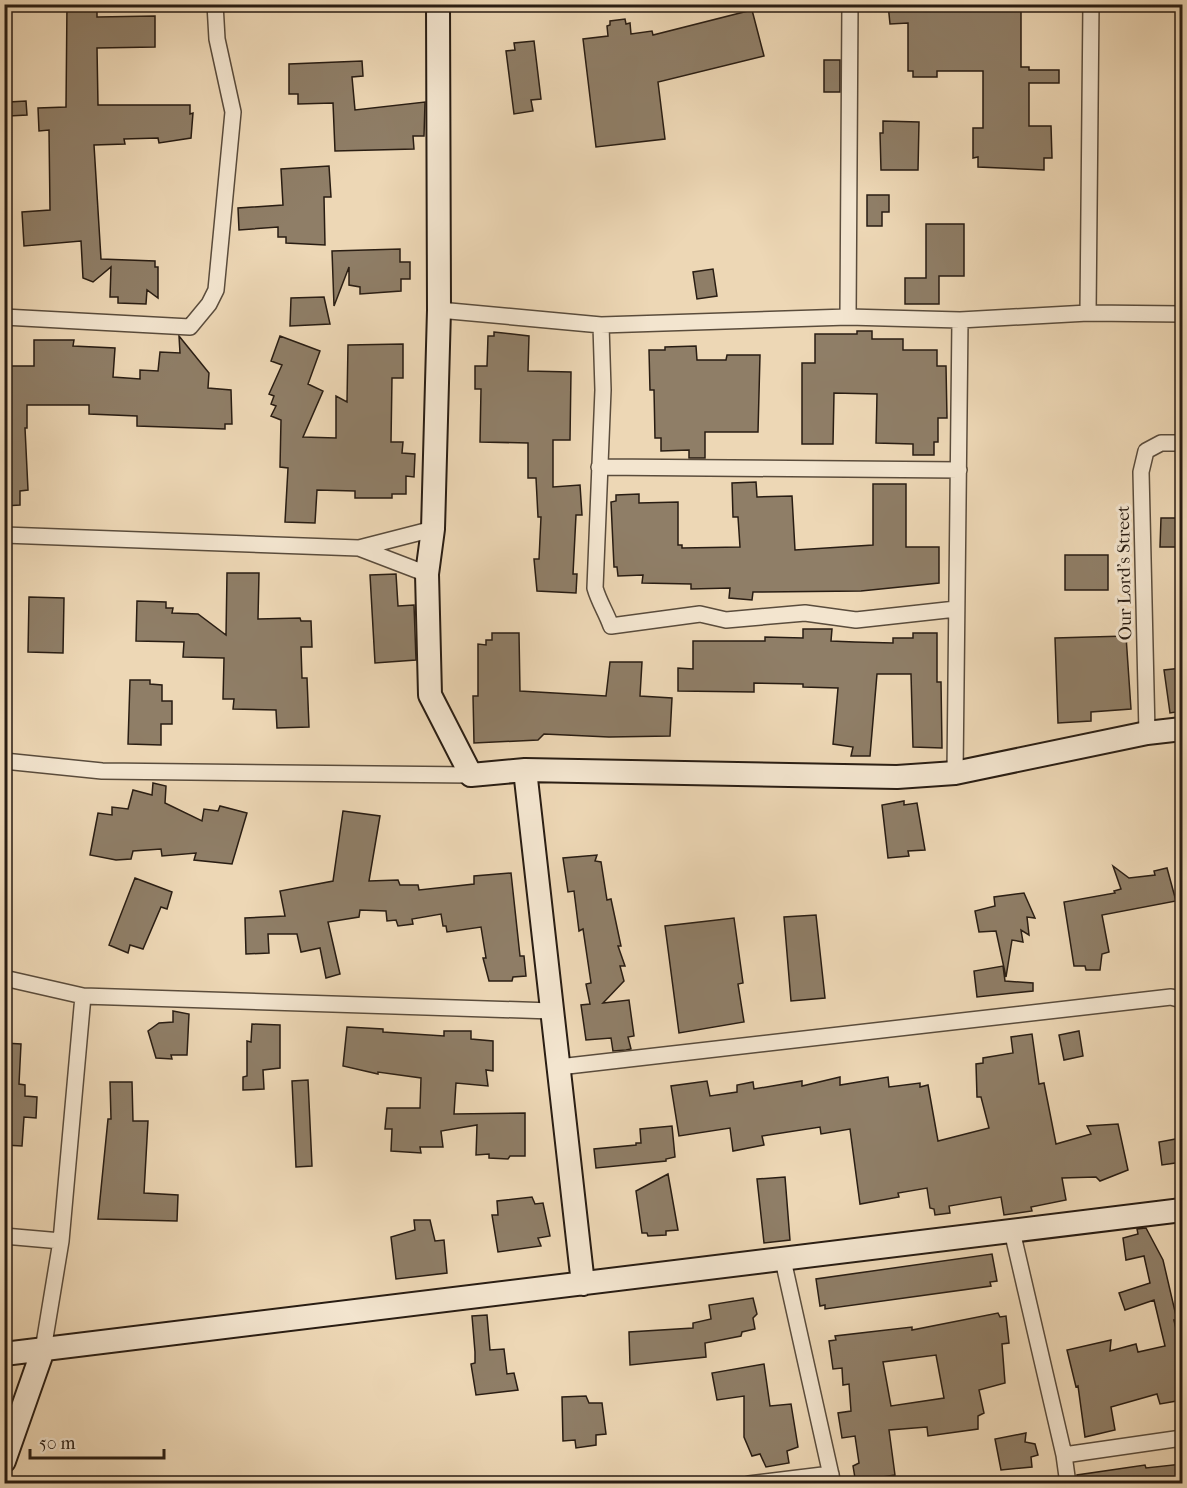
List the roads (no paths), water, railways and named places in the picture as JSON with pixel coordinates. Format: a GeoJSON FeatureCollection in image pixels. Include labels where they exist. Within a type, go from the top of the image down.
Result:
{"type":"FeatureCollection","features":[{"type":"Feature","properties":{"kind":"street"},"geometry":{"type":"LineString","coordinates":[[4,317],[190,327],[209,304],[216,290],[233,112],[217,39],[215,4]]}},
{"type":"Feature","properties":{"kind":"street"},"geometry":{"type":"LineString","coordinates":[[438,4],[439,310],[433,529],[427,574],[430,695],[471,775]]}},
{"type":"Feature","properties":{"kind":"street"},"geometry":{"type":"LineString","coordinates":[[848,317],[850,4]]}},
{"type":"Feature","properties":{"kind":"street"},"geometry":{"type":"LineString","coordinates":[[1088,313],[1091,4]]}},
{"type":"Feature","properties":{"kind":"street"},"geometry":{"type":"LineString","coordinates":[[439,310],[601,325],[848,317],[960,320],[1088,313],[1182,314]]}},
{"type":"Feature","properties":{"kind":"street"},"geometry":{"type":"LineString","coordinates":[[956,772],[960,320]]}},
{"type":"Feature","properties":{"kind":"street"},"geometry":{"type":"LineString","coordinates":[[601,325],[603,390],[596,588],[599,603],[606,611],[611,626],[700,614],[726,620],[805,613],[856,620],[956,609]]}},
{"type":"Feature","properties":{"kind":"street","name":"Our Lord’s Street"},"geometry":{"type":"LineString","coordinates":[[1147,733],[1141,472],[1146,451],[1161,443],[1182,443]]}},
{"type":"Feature","properties":{"kind":"street"},"geometry":{"type":"LineString","coordinates":[[599,467],[958,470]]}},
{"type":"Feature","properties":{"kind":"street"},"geometry":{"type":"LineString","coordinates":[[4,535],[359,548],[433,529]]}},
{"type":"Feature","properties":{"kind":"street"},"geometry":{"type":"LineString","coordinates":[[359,548],[427,574]]}},
{"type":"Feature","properties":{"kind":"street"},"geometry":{"type":"LineString","coordinates":[[4,761],[102,771],[471,775],[525,770],[897,777],[956,772],[1147,733],[1182,729]]}},
{"type":"Feature","properties":{"kind":"street"},"geometry":{"type":"LineString","coordinates":[[525,770],[583,1284]]}},
{"type":"Feature","properties":{"kind":"street"},"geometry":{"type":"LineString","coordinates":[[4,978],[83,996],[552,1011]]}},
{"type":"Feature","properties":{"kind":"street"},"geometry":{"type":"LineString","coordinates":[[4,1461],[43,1350],[61,1241],[83,996]]}},
{"type":"Feature","properties":{"kind":"street"},"geometry":{"type":"LineString","coordinates":[[559,1067],[1171,997],[1182,1000]]}},
{"type":"Feature","properties":{"kind":"street"},"geometry":{"type":"LineString","coordinates":[[4,1354],[1182,1210]]}},
{"type":"Feature","properties":{"kind":"street"},"geometry":{"type":"LineString","coordinates":[[1012,1231],[1064,1455],[1068,1484]]}},
{"type":"Feature","properties":{"kind":"street"},"geometry":{"type":"LineString","coordinates":[[4,1236],[61,1241]]}},
{"type":"Feature","properties":{"kind":"street"},"geometry":{"type":"LineString","coordinates":[[750,1484],[832,1479],[783,1260]]}},
{"type":"Feature","properties":{"kind":"street"},"geometry":{"type":"LineString","coordinates":[[1064,1455],[1182,1438]]}}]}
